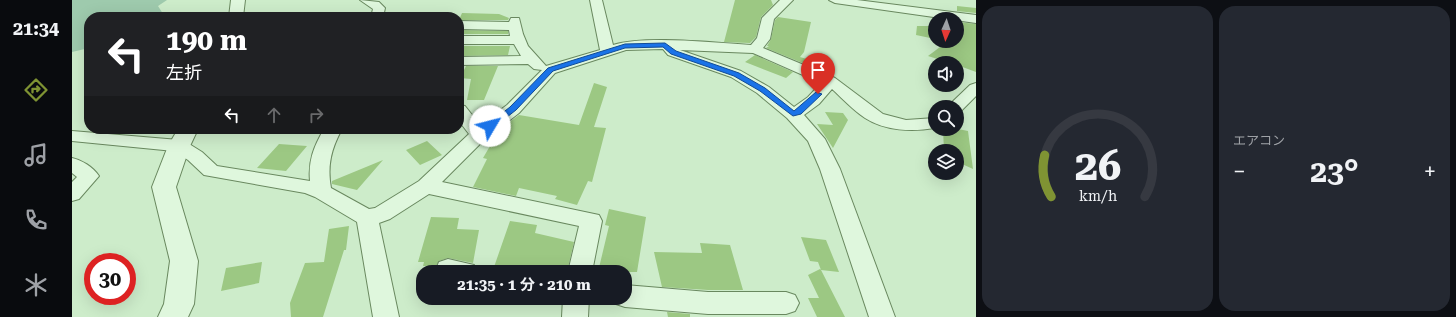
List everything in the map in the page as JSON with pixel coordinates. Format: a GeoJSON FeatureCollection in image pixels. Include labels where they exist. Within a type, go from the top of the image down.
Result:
{"type":"FeatureCollection","features":[{"type":"Feature","properties":{"kind":"street"},"geometry":{"type":"LineString","coordinates":[[237,12],[238,0]]}},
{"type":"Feature","properties":{"kind":"street"},"geometry":{"type":"LineString","coordinates":[[366,0],[375,4],[379,8],[378,12]]}},
{"type":"Feature","properties":{"kind":"street"},"geometry":{"type":"LineString","coordinates":[[596,0],[607,51]]}},
{"type":"Feature","properties":{"kind":"street"},"geometry":{"type":"LineString","coordinates":[[755,48],[763,39],[768,18],[787,0]]}},
{"type":"Feature","properties":{"kind":"street"},"geometry":{"type":"LineString","coordinates":[[835,0],[885,8],[976,19]]}},
{"type":"Feature","properties":{"kind":"street"},"geometry":{"type":"LineString","coordinates":[[464,25],[515,23],[518,40],[531,60],[546,72]]}},
{"type":"Feature","properties":{"kind":"street"},"geometry":{"type":"LineString","coordinates":[[464,40],[518,40]]}},
{"type":"Feature","properties":{"kind":"street"},"geometry":{"type":"LineString","coordinates":[[665,45],[673,52],[736,74],[763,90],[793,114],[816,139],[830,169],[882,317]]}},
{"type":"Feature","properties":{"kind":"street"},"geometry":{"type":"LineString","coordinates":[[184,137],[195,156],[211,171],[308,187],[322,192],[367,218],[382,214],[426,186],[479,135],[513,108],[541,81],[546,72],[625,46],[665,45],[755,48],[841,87],[877,118],[919,126],[928,124]]}},
{"type":"Feature","properties":{"kind":"street"},"geometry":{"type":"LineString","coordinates":[[464,61],[531,60]]}},
{"type":"Feature","properties":{"kind":"street"},"geometry":{"type":"LineString","coordinates":[[793,114],[799,112],[825,88],[830,81]]}},
{"type":"Feature","properties":{"kind":"street"},"geometry":{"type":"LineString","coordinates":[[963,100],[976,88]]}},
{"type":"Feature","properties":{"kind":"street"},"geometry":{"type":"LineString","coordinates":[[464,116],[479,135]]}},
{"type":"Feature","properties":{"kind":"street"},"geometry":{"type":"LineString","coordinates":[[322,192],[318,174],[322,148],[330,134]]}},
{"type":"Feature","properties":{"kind":"street"},"geometry":{"type":"LineString","coordinates":[[72,136],[184,137]]}},
{"type":"Feature","properties":{"kind":"street"},"geometry":{"type":"LineString","coordinates":[[173,317],[179,304],[184,260],[164,187],[184,137]]}},
{"type":"Feature","properties":{"kind":"street"},"geometry":{"type":"LineString","coordinates":[[72,164],[89,176],[72,194]]}},
{"type":"Feature","properties":{"kind":"street"},"geometry":{"type":"LineString","coordinates":[[426,186],[591,221],[582,265]]}},
{"type":"Feature","properties":{"kind":"street"},"geometry":{"type":"LineString","coordinates":[[367,218],[386,317]]}},
{"type":"Feature","properties":{"kind":"street"},"geometry":{"type":"LineString","coordinates":[[632,297],[709,310],[786,303]]}},
{"type":"Feature","properties":{"kind":"street"},"geometry":{"type":"LineString","coordinates":[[575,317],[576,305]]}},
{"type":"Feature","properties":{"kind":"green space"},"geometry":{"type":"Polygon","coordinates":[[[72,0],[167,0],[158,6],[162,12],[84,12],[84,49],[72,52],[72,0]]]}},
{"type":"Feature","properties":{"kind":"building"},"geometry":{"type":"Polygon","coordinates":[[[735,0],[771,0],[773,5],[761,17],[756,37],[750,43],[724,42],[735,0]]]}},
{"type":"Feature","properties":{"kind":"building"},"geometry":{"type":"Polygon","coordinates":[[[957,6],[976,8],[976,13],[957,11],[957,6]]]}},
{"type":"Feature","properties":{"kind":"building"},"geometry":{"type":"Polygon","coordinates":[[[464,13],[499,14],[509,18],[508,20],[464,20],[464,13]]]}},
{"type":"Feature","properties":{"kind":"building"},"geometry":{"type":"Polygon","coordinates":[[[778,17],[811,22],[804,52],[800,57],[810,60],[805,64],[766,48],[769,46],[767,46],[771,39],[775,20],[778,17]]]}},
{"type":"Feature","properties":{"kind":"building"},"geometry":{"type":"Polygon","coordinates":[[[964,23],[976,24],[976,72],[964,68],[964,56],[928,56],[939,48],[964,48],[964,23]]]}},
{"type":"Feature","properties":{"kind":"building"},"geometry":{"type":"Polygon","coordinates":[[[917,26],[928,26],[928,38],[916,35],[917,26]]]}},
{"type":"Feature","properties":{"kind":"building"},"geometry":{"type":"Polygon","coordinates":[[[464,30],[508,31],[508,34],[464,34],[464,30]]]}},
{"type":"Feature","properties":{"kind":"building"},"geometry":{"type":"Polygon","coordinates":[[[464,46],[510,46],[508,55],[464,56],[464,46]]]}},
{"type":"Feature","properties":{"kind":"building"},"geometry":{"type":"Polygon","coordinates":[[[755,55],[793,72],[786,78],[745,62],[755,55]]]}},
{"type":"Feature","properties":{"kind":"building"},"geometry":{"type":"Polygon","coordinates":[[[466,66],[498,66],[484,100],[467,100],[471,79],[464,78],[464,70],[466,66]]]}},
{"type":"Feature","properties":{"kind":"building"},"geometry":{"type":"Polygon","coordinates":[[[594,83],[607,87],[594,127],[606,128],[592,182],[588,181],[577,205],[555,199],[557,196],[519,188],[516,196],[473,187],[487,159],[483,158],[500,129],[519,115],[579,125],[594,83]]]}},
{"type":"Feature","properties":{"kind":"building"},"geometry":{"type":"Polygon","coordinates":[[[825,112],[843,113],[848,120],[833,148],[817,124],[833,125],[825,112]]]}},
{"type":"Feature","properties":{"kind":"building"},"geometry":{"type":"Polygon","coordinates":[[[964,130],[968,131],[973,169],[964,165],[964,144],[944,144],[943,136],[964,136],[964,130]]]}},
{"type":"Feature","properties":{"kind":"building"},"geometry":{"type":"Polygon","coordinates":[[[427,141],[442,155],[420,165],[406,150],[427,141]]]}},
{"type":"Feature","properties":{"kind":"building"},"geometry":{"type":"Polygon","coordinates":[[[279,144],[307,146],[286,171],[257,168],[279,144]]]}},
{"type":"Feature","properties":{"kind":"building"},"geometry":{"type":"Polygon","coordinates":[[[383,160],[357,190],[332,184],[332,181],[383,160]]]}},
{"type":"Feature","properties":{"kind":"building"},"geometry":{"type":"Polygon","coordinates":[[[609,209],[646,217],[637,272],[632,272],[632,265],[600,265],[609,226],[605,225],[609,209]]]}},
{"type":"Feature","properties":{"kind":"building"},"geometry":{"type":"Polygon","coordinates":[[[431,217],[459,218],[457,229],[479,230],[473,263],[448,258],[439,261],[437,265],[423,265],[424,262],[418,262],[431,217]]]}},
{"type":"Feature","properties":{"kind":"building"},"geometry":{"type":"Polygon","coordinates":[[[510,221],[537,225],[535,233],[574,242],[569,265],[495,265],[510,221]]]}},
{"type":"Feature","properties":{"kind":"building"},"geometry":{"type":"Polygon","coordinates":[[[349,226],[346,250],[344,250],[323,317],[291,317],[290,303],[305,263],[324,262],[329,229],[349,226]]]}},
{"type":"Feature","properties":{"kind":"building"},"geometry":{"type":"Polygon","coordinates":[[[801,237],[826,240],[839,272],[821,270],[818,262],[810,261],[801,237]]]}},
{"type":"Feature","properties":{"kind":"building"},"geometry":{"type":"Polygon","coordinates":[[[700,243],[730,245],[743,290],[708,290],[662,287],[654,252],[702,253],[700,243]]]}},
{"type":"Feature","properties":{"kind":"building"},"geometry":{"type":"Polygon","coordinates":[[[262,262],[259,283],[221,291],[226,268],[262,262]]]}},
{"type":"Feature","properties":{"kind":"building"},"geometry":{"type":"Polygon","coordinates":[[[820,269],[845,317],[817,317],[808,298],[819,298],[808,275],[820,269]]]}},
{"type":"Feature","properties":{"kind":"building"},"geometry":{"type":"Polygon","coordinates":[[[667,312],[690,314],[690,317],[668,317],[667,312]]]}},
{"type":"Feature","properties":{"kind":"route"},"geometry":{"type":"LineString","coordinates":[[490,126],[513,108],[541,81],[546,72],[587,57],[625,46],[665,45],[673,52],[736,74],[763,90],[793,114],[799,112],[818,94]]}}]}
